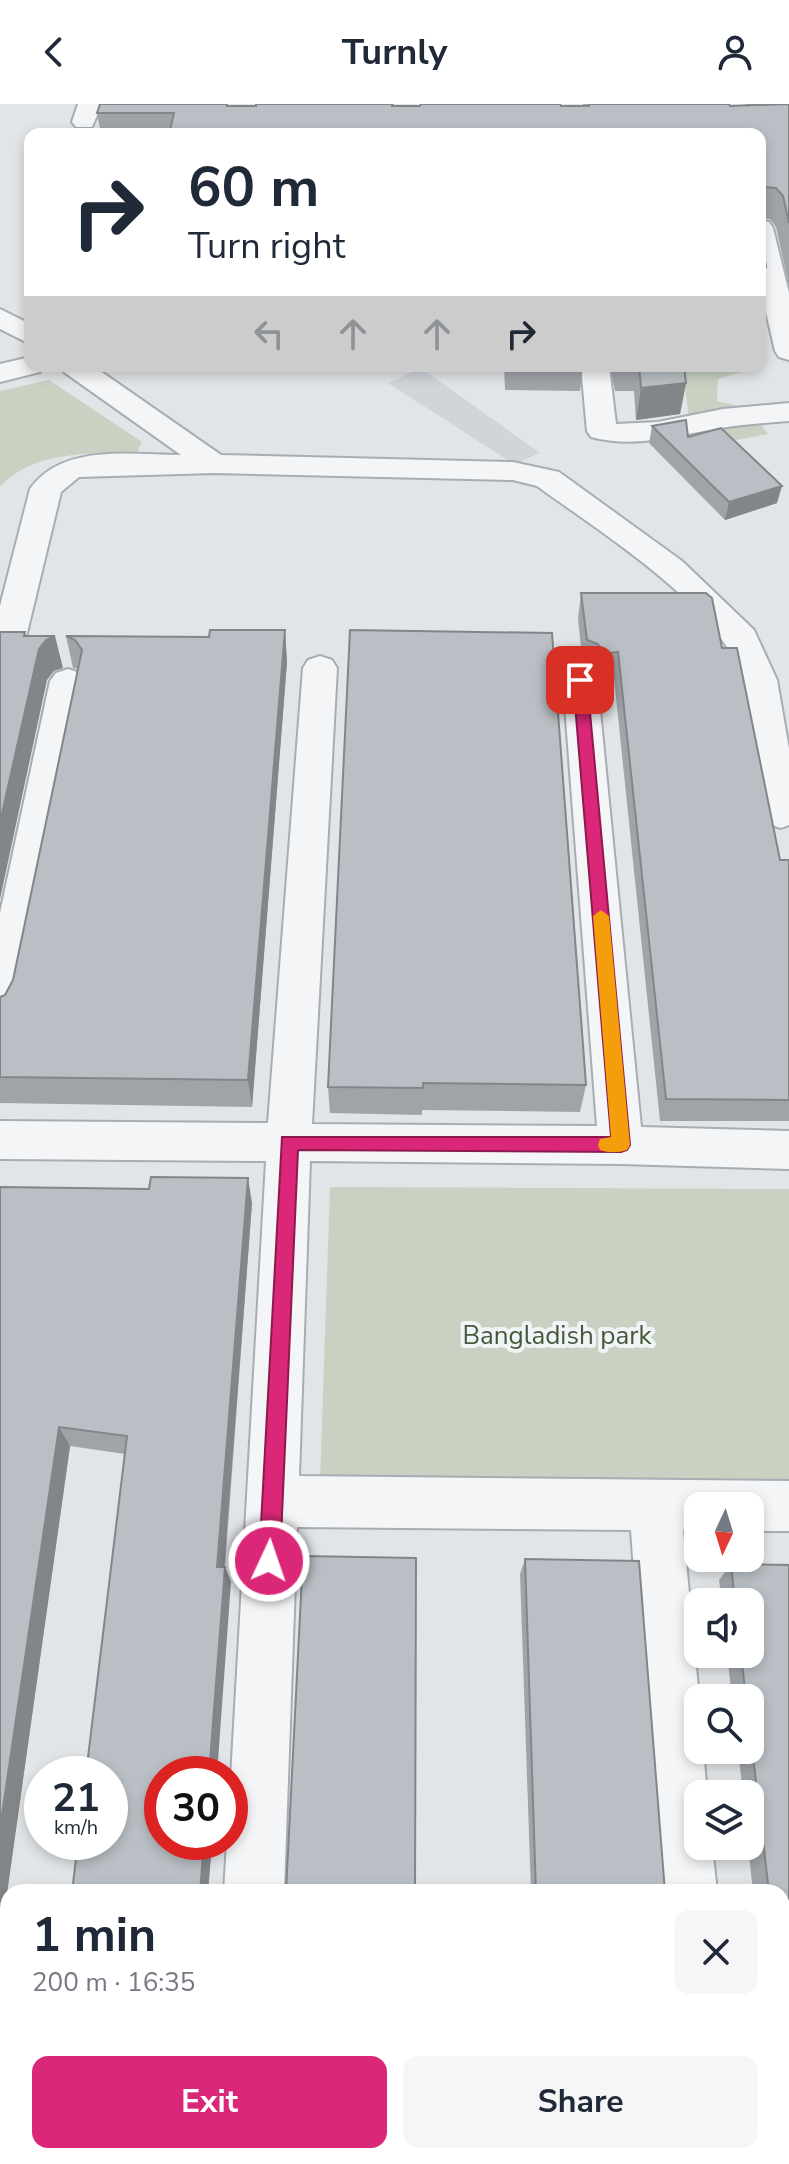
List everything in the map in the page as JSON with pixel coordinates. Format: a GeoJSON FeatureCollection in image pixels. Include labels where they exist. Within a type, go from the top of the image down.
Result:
{"type":"FeatureCollection","features":[{"type":"Feature","properties":{"kind":"street"},"geometry":{"type":"LineString","coordinates":[[766,253],[789,351]]}},
{"type":"Feature","properties":{"kind":"street"},"geometry":{"type":"LineString","coordinates":[[0,317],[24,332]]}},
{"type":"Feature","properties":{"kind":"street"},"geometry":{"type":"LineString","coordinates":[[0,373],[24,367]]}},
{"type":"Feature","properties":{"kind":"street"},"geometry":{"type":"LineString","coordinates":[[83,372],[214,464]]}},
{"type":"Feature","properties":{"kind":"street"},"geometry":{"type":"LineString","coordinates":[[596,372],[602,431],[625,435],[663,432],[716,420],[789,412]]}},
{"type":"Feature","properties":{"kind":"street"},"geometry":{"type":"LineString","coordinates":[[10,633],[46,489],[70,469],[98,465],[214,464],[467,468],[513,471],[548,479],[670,568],[742,638],[760,680],[781,814]]}},
{"type":"Feature","properties":{"kind":"street"},"geometry":{"type":"LineString","coordinates":[[254,1884],[289,1142],[320,668]]}},
{"type":"Feature","properties":{"kind":"street"},"geometry":{"type":"LineString","coordinates":[[580,680],[621,1145]]}},
{"type":"Feature","properties":{"kind":"street"},"geometry":{"type":"LineString","coordinates":[[0,1008],[68,681]]}},
{"type":"Feature","properties":{"kind":"street"},"geometry":{"type":"LineString","coordinates":[[0,1140],[621,1145],[789,1150]]}},
{"type":"Feature","properties":{"kind":"street"},"geometry":{"type":"LineString","coordinates":[[272,1501],[789,1506]]}},
{"type":"Feature","properties":{"kind":"street"},"geometry":{"type":"LineString","coordinates":[[655,1504],[686,1884]]}},
{"type":"Feature","properties":{"kind":"shaded area"},"geometry":{"type":"Polygon","coordinates":[[[412,372],[427,372],[540,453],[514,464],[388,383],[412,372]]]}},
{"type":"Feature","properties":{"kind":"green space"},"geometry":{"type":"Polygon","coordinates":[[[683,372],[741,372],[718,379],[717,401],[747,408],[768,434],[673,452],[690,425],[683,372]]]}},
{"type":"Feature","properties":{"kind":"green space"},"geometry":{"type":"Polygon","coordinates":[[[49,380],[142,442],[136,454],[82,454],[46,460],[13,475],[0,487],[0,391],[49,380]]]}},
{"type":"Feature","properties":{"kind":"green space","name":"Bangladish park"},"geometry":{"type":"Polygon","coordinates":[[[330,1187],[789,1189],[789,1484],[320,1482],[330,1187]]]}},
{"type":"Feature","properties":{"kind":"building"},"geometry":{"type":"Polygon","coordinates":[[[100,104],[789,104],[789,223],[783,196],[776,188],[766,187],[766,128],[170,128],[174,113],[97,113],[100,104]]]}},
{"type":"Feature","properties":{"kind":"building"},"geometry":{"type":"Polygon","coordinates":[[[640,372],[685,372],[686,383],[641,388],[640,372]]]}},
{"type":"Feature","properties":{"kind":"building"},"geometry":{"type":"Polygon","coordinates":[[[686,420],[688,437],[721,428],[782,486],[729,502],[652,426],[686,420]]]}},
{"type":"Feature","properties":{"kind":"building"},"geometry":{"type":"Polygon","coordinates":[[[581,593],[706,593],[712,598],[722,648],[737,648],[780,860],[789,860],[789,1100],[666,1099],[618,652],[604,654],[598,644],[587,640],[581,593]]]}},
{"type":"Feature","properties":{"kind":"building"},"geometry":{"type":"Polygon","coordinates":[[[210,630],[285,630],[248,1080],[0,1077],[0,997],[5,995],[13,980],[82,650],[75,640],[66,636],[209,637],[210,630]]]}},
{"type":"Feature","properties":{"kind":"building"},"geometry":{"type":"Polygon","coordinates":[[[350,630],[552,633],[586,1085],[423,1083],[423,1088],[328,1087],[350,630]]]}},
{"type":"Feature","properties":{"kind":"building"},"geometry":{"type":"Polygon","coordinates":[[[0,632],[55,636],[46,640],[39,649],[0,822],[0,632]]]}},
{"type":"Feature","properties":{"kind":"building"},"geometry":{"type":"Polygon","coordinates":[[[151,1177],[248,1178],[217,1567],[225,1567],[210,1756],[144,1756],[144,1860],[203,1860],[201,1884],[73,1884],[76,1860],[128,1860],[128,1756],[88,1756],[127,1436],[59,1427],[0,1828],[0,1187],[149,1189],[151,1177]]]}},
{"type":"Feature","properties":{"kind":"building"},"geometry":{"type":"Polygon","coordinates":[[[303,1556],[416,1558],[415,1884],[286,1884],[303,1556]]]}},
{"type":"Feature","properties":{"kind":"building"},"geometry":{"type":"Polygon","coordinates":[[[525,1559],[639,1561],[664,1884],[536,1884],[525,1559]]]}},
{"type":"Feature","properties":{"kind":"building"},"geometry":{"type":"Polygon","coordinates":[[[764,1565],[789,1565],[789,1884],[768,1884],[764,1850],[764,1780],[756,1780],[754,1764],[764,1764],[764,1684],[744,1684],[743,1668],[764,1668],[764,1588],[734,1588],[732,1572],[764,1572],[764,1565]]]}},
{"type":"Feature","properties":{"kind":"slow traffic"},"geometry":{"type":"LineString","coordinates":[[601,916],[621,1145],[607,1145]]}},
{"type":"Feature","properties":{"kind":"route"},"geometry":{"type":"LineString","coordinates":[[269,1561],[289,1142],[621,1145],[580,680]]}}]}
